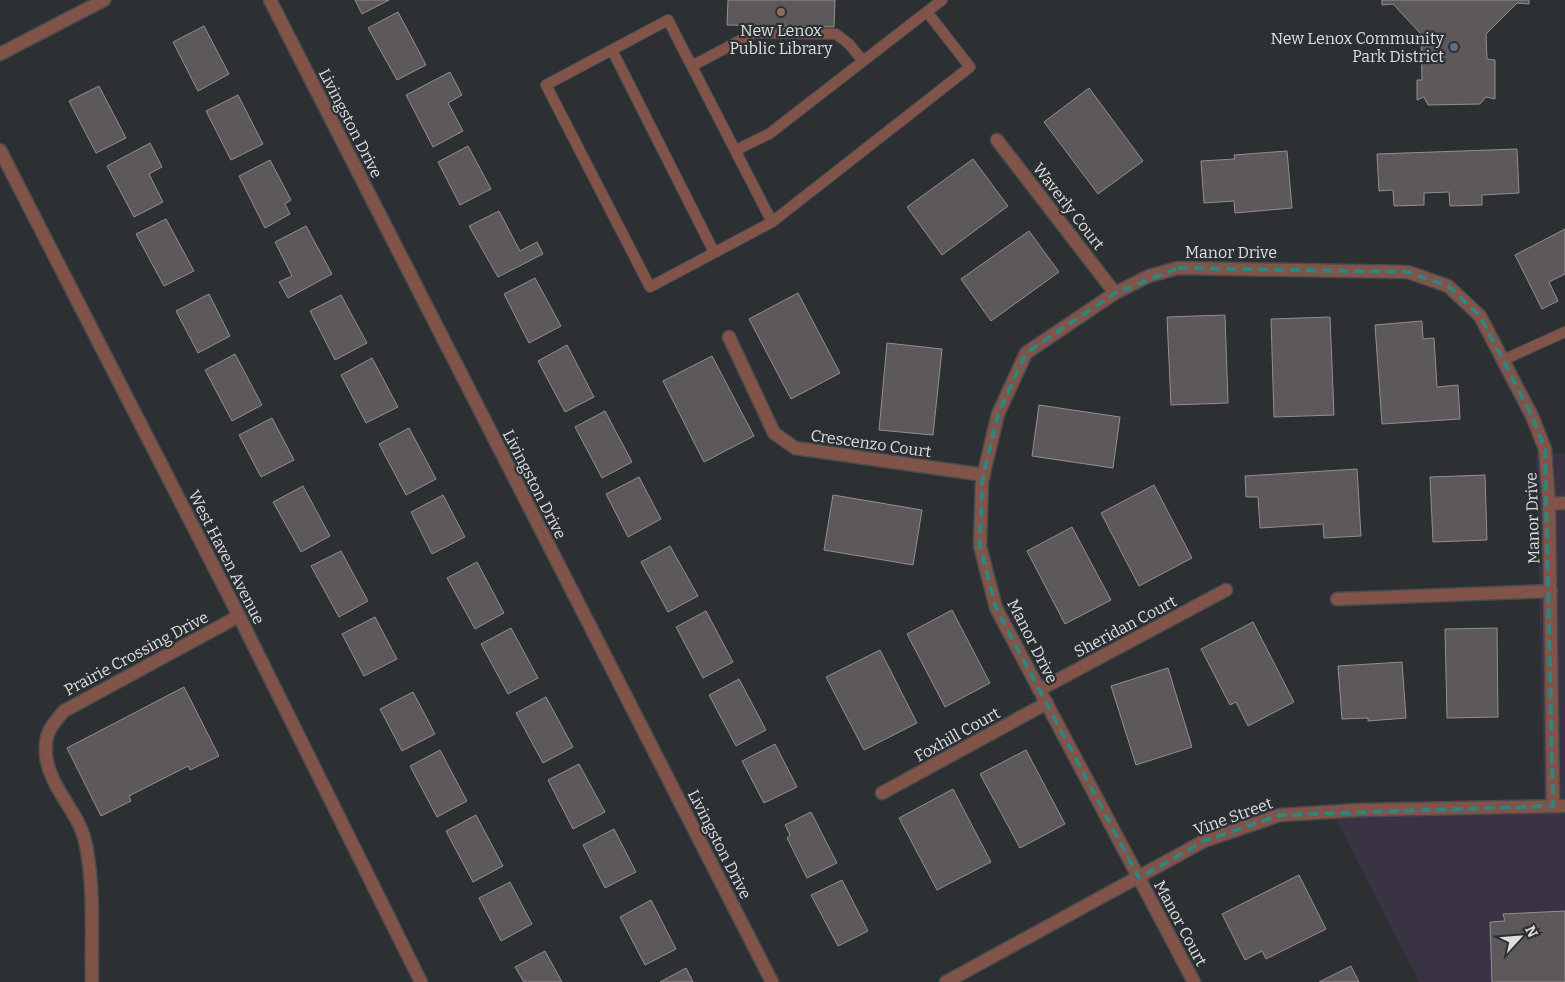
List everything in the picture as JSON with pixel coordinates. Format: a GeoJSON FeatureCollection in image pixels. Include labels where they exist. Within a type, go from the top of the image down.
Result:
{"type":"FeatureCollection","features":[{"type":"Feature","properties":{"kind":"street"},"geometry":{"type":"LineString","coordinates":[[0,54],[104,0]]}},
{"type":"Feature","properties":{"kind":"street","name":"Livingston Drive"},"geometry":{"type":"LineString","coordinates":[[270,0],[772,982]]}},
{"type":"Feature","properties":{"kind":"street","name":"Waverly Court"},"geometry":{"type":"LineString","coordinates":[[997,140],[1115,293]]}},
{"type":"Feature","properties":{"kind":"street","name":"West Haven Avenue"},"geometry":{"type":"LineString","coordinates":[[0,150],[239,616],[421,982]]}},
{"type":"Feature","properties":{"kind":"street","name":"Manor Drive"},"geometry":{"type":"LineString","coordinates":[[1139,878],[996,608],[980,546],[984,475],[998,414],[1026,353],[1115,293],[1149,276],[1178,268],[1408,272],[1448,286],[1480,316],[1532,416],[1545,449],[1549,504],[1559,806]]}},
{"type":"Feature","properties":{"kind":"street","name":"Crescenzo Court"},"geometry":{"type":"LineString","coordinates":[[729,337],[774,433],[795,448],[984,475]]}},
{"type":"Feature","properties":{"kind":"street"},"geometry":{"type":"LineString","coordinates":[[1549,504],[1565,503]]}},
{"type":"Feature","properties":{"kind":"street","name":"Sheridan Court"},"geometry":{"type":"LineString","coordinates":[[1039,690],[1226,590]]}},
{"type":"Feature","properties":{"kind":"street"},"geometry":{"type":"LineString","coordinates":[[1337,599],[1551,591]]}},
{"type":"Feature","properties":{"kind":"street","name":"Prairie Crossing Drive"},"geometry":{"type":"LineString","coordinates":[[92,982],[89,867],[85,839],[51,773],[46,755],[47,732],[64,711],[239,616]]}},
{"type":"Feature","properties":{"kind":"street","name":"Foxhill Court"},"geometry":{"type":"LineString","coordinates":[[882,793],[1048,703]]}},
{"type":"Feature","properties":{"kind":"street","name":"Vine Street"},"geometry":{"type":"LineString","coordinates":[[946,982],[1204,841],[1280,815],[1360,810],[1559,806]]}},
{"type":"Feature","properties":{"kind":"street","name":"Manor Court"},"geometry":{"type":"LineString","coordinates":[[1139,878],[1194,982]]}},
{"type":"Feature","properties":{"kind":"lane"},"geometry":{"type":"LineString","coordinates":[[736,150],[769,134],[942,0]]}},
{"type":"Feature","properties":{"kind":"lane"},"geometry":{"type":"LineString","coordinates":[[772,222],[668,20],[546,85],[650,287],[772,222],[970,67],[927,12]]}},
{"type":"Feature","properties":{"kind":"lane"},"geometry":{"type":"LineString","coordinates":[[692,66],[754,33],[836,34],[849,44],[863,61]]}},
{"type":"Feature","properties":{"kind":"lane"},"geometry":{"type":"LineString","coordinates":[[612,50],[714,252]]}},
{"type":"Feature","properties":{"kind":"lane"},"geometry":{"type":"LineString","coordinates":[[1503,360],[1565,332]]}},
{"type":"Feature","properties":{"kind":"highlighted area"},"geometry":{"type":"Polygon","coordinates":[[[1178,268],[1408,272],[1448,286],[1480,316],[1532,416],[1545,449],[1553,806],[1280,815],[1204,841],[1139,878],[996,608],[980,546],[982,481],[998,414],[1026,353],[1115,293],[1178,268]]]}},
{"type":"Feature","properties":{"kind":"shaded area"},"geometry":{"type":"Polygon","coordinates":[[[1565,453],[1565,798],[1544,799],[1536,454],[1565,453]]]}},
{"type":"Feature","properties":{"kind":"shaded area"},"geometry":{"type":"Polygon","coordinates":[[[1565,812],[1565,982],[1419,982],[1335,817],[1565,812]]]}},
{"type":"Feature","properties":{"kind":"building"},"geometry":{"type":"Polygon","coordinates":[[[355,0],[389,0],[362,14],[355,0]]]}},
{"type":"Feature","properties":{"kind":"building","name":"New Lenox Public Library"},"geometry":{"type":"Polygon","coordinates":[[[728,0],[835,0],[834,27],[727,25],[728,0]]]}},
{"type":"Feature","properties":{"kind":"building","name":"New Lenox Community Park District"},"geometry":{"type":"Polygon","coordinates":[[[1382,0],[1529,0],[1529,4],[1517,3],[1486,34],[1487,59],[1495,60],[1495,99],[1486,97],[1480,104],[1428,105],[1424,97],[1417,100],[1417,80],[1422,80],[1421,34],[1393,4],[1382,5],[1382,0]]]}},
{"type":"Feature","properties":{"kind":"building"},"geometry":{"type":"Polygon","coordinates":[[[398,12],[426,65],[397,80],[368,28],[398,12]]]}},
{"type":"Feature","properties":{"kind":"building"},"geometry":{"type":"Polygon","coordinates":[[[204,26],[229,74],[198,91],[173,42],[204,26]]]}},
{"type":"Feature","properties":{"kind":"building"},"geometry":{"type":"Polygon","coordinates":[[[450,72],[462,95],[448,103],[463,131],[433,147],[406,95],[450,72]]]}},
{"type":"Feature","properties":{"kind":"building"},"geometry":{"type":"Polygon","coordinates":[[[99,86],[126,138],[96,153],[69,101],[99,86]]]}},
{"type":"Feature","properties":{"kind":"building"},"geometry":{"type":"Polygon","coordinates":[[[1089,88],[1143,161],[1098,194],[1044,122],[1089,88]]]}},
{"type":"Feature","properties":{"kind":"building"},"geometry":{"type":"Polygon","coordinates":[[[238,95],[263,144],[231,160],[206,111],[238,95]]]}},
{"type":"Feature","properties":{"kind":"building"},"geometry":{"type":"Polygon","coordinates":[[[150,143],[162,167],[149,174],[163,202],[134,217],[107,166],[150,143]]]}},
{"type":"Feature","properties":{"kind":"building"},"geometry":{"type":"Polygon","coordinates":[[[468,146],[491,189],[460,205],[438,162],[468,146]]]}},
{"type":"Feature","properties":{"kind":"building"},"geometry":{"type":"Polygon","coordinates":[[[1517,149],[1519,193],[1482,195],[1482,205],[1450,206],[1449,192],[1424,193],[1424,205],[1394,206],[1393,190],[1379,191],[1377,154],[1517,149]]]}},
{"type":"Feature","properties":{"kind":"building"},"geometry":{"type":"Polygon","coordinates":[[[1287,151],[1292,208],[1235,213],[1234,201],[1204,203],[1201,161],[1235,159],[1234,155],[1287,151]]]}},
{"type":"Feature","properties":{"kind":"building"},"geometry":{"type":"Polygon","coordinates":[[[973,159],[1008,206],[942,255],[907,207],[973,159]]]}},
{"type":"Feature","properties":{"kind":"building"},"geometry":{"type":"Polygon","coordinates":[[[270,160],[291,200],[285,204],[290,214],[265,228],[239,176],[270,160]]]}},
{"type":"Feature","properties":{"kind":"building"},"geometry":{"type":"Polygon","coordinates":[[[499,211],[520,251],[537,242],[543,254],[498,277],[469,226],[499,211]]]}},
{"type":"Feature","properties":{"kind":"building"},"geometry":{"type":"Polygon","coordinates":[[[166,219],[194,271],[164,286],[136,234],[166,219]]]}},
{"type":"Feature","properties":{"kind":"building"},"geometry":{"type":"Polygon","coordinates":[[[306,226],[332,274],[288,298],[279,282],[292,276],[275,242],[306,226]]]}},
{"type":"Feature","properties":{"kind":"building"},"geometry":{"type":"Polygon","coordinates":[[[1565,229],[1565,274],[1549,282],[1558,301],[1542,309],[1515,255],[1565,229]]]}},
{"type":"Feature","properties":{"kind":"building"},"geometry":{"type":"Polygon","coordinates":[[[1029,231],[1059,272],[991,321],[961,279],[1029,231]]]}},
{"type":"Feature","properties":{"kind":"building"},"geometry":{"type":"Polygon","coordinates":[[[535,278],[561,326],[529,343],[504,294],[535,278]]]}},
{"type":"Feature","properties":{"kind":"building"},"geometry":{"type":"Polygon","coordinates":[[[798,293],[840,373],[791,399],[749,319],[798,293]]]}},
{"type":"Feature","properties":{"kind":"building"},"geometry":{"type":"Polygon","coordinates":[[[209,294],[230,336],[198,353],[176,311],[209,294]]]}},
{"type":"Feature","properties":{"kind":"building"},"geometry":{"type":"Polygon","coordinates":[[[341,295],[367,343],[335,360],[310,311],[341,295]]]}},
{"type":"Feature","properties":{"kind":"building"},"geometry":{"type":"Polygon","coordinates":[[[1225,315],[1228,403],[1171,405],[1167,317],[1225,315]]]}},
{"type":"Feature","properties":{"kind":"building"},"geometry":{"type":"Polygon","coordinates":[[[1330,317],[1334,415],[1274,417],[1271,319],[1330,317]]]}},
{"type":"Feature","properties":{"kind":"building"},"geometry":{"type":"Polygon","coordinates":[[[1422,321],[1423,339],[1434,338],[1437,387],[1458,385],[1460,419],[1382,424],[1375,325],[1422,321]]]}},
{"type":"Feature","properties":{"kind":"building"},"geometry":{"type":"Polygon","coordinates":[[[887,343],[942,349],[933,435],[879,430],[887,343]]]}},
{"type":"Feature","properties":{"kind":"building"},"geometry":{"type":"Polygon","coordinates":[[[567,345],[594,397],[565,412],[538,361],[567,345]]]}},
{"type":"Feature","properties":{"kind":"building"},"geometry":{"type":"Polygon","coordinates":[[[235,354],[262,405],[232,421],[205,370],[235,354]]]}},
{"type":"Feature","properties":{"kind":"building"},"geometry":{"type":"Polygon","coordinates":[[[712,356],[754,436],[704,462],[663,381],[712,356]]]}},
{"type":"Feature","properties":{"kind":"building"},"geometry":{"type":"Polygon","coordinates":[[[372,358],[398,407],[366,423],[341,375],[372,358]]]}},
{"type":"Feature","properties":{"kind":"building"},"geometry":{"type":"Polygon","coordinates":[[[1039,405],[1120,417],[1113,468],[1032,456],[1039,405]]]}},
{"type":"Feature","properties":{"kind":"building"},"geometry":{"type":"Polygon","coordinates":[[[605,411],[632,462],[602,478],[575,427],[605,411]]]}},
{"type":"Feature","properties":{"kind":"building"},"geometry":{"type":"Polygon","coordinates":[[[272,418],[294,460],[261,477],[239,435],[272,418]]]}},
{"type":"Feature","properties":{"kind":"building"},"geometry":{"type":"Polygon","coordinates":[[[409,428],[436,479],[406,495],[379,444],[409,428]]]}},
{"type":"Feature","properties":{"kind":"building"},"geometry":{"type":"Polygon","coordinates":[[[1357,469],[1361,536],[1324,538],[1323,524],[1260,528],[1258,497],[1246,497],[1245,476],[1357,469]]]}},
{"type":"Feature","properties":{"kind":"building"},"geometry":{"type":"Polygon","coordinates":[[[1485,475],[1487,540],[1433,542],[1430,477],[1485,475]]]}},
{"type":"Feature","properties":{"kind":"building"},"geometry":{"type":"Polygon","coordinates":[[[639,477],[661,519],[628,537],[606,494],[639,477]]]}},
{"type":"Feature","properties":{"kind":"building"},"geometry":{"type":"Polygon","coordinates":[[[1154,485],[1192,558],[1139,586],[1101,513],[1154,485]]]}},
{"type":"Feature","properties":{"kind":"building"},"geometry":{"type":"Polygon","coordinates":[[[303,486],[330,536],[301,552],[273,502],[303,486]]]}},
{"type":"Feature","properties":{"kind":"building"},"geometry":{"type":"Polygon","coordinates":[[[443,495],[465,537],[432,554],[411,512],[443,495]]]}},
{"type":"Feature","properties":{"kind":"building"},"geometry":{"type":"Polygon","coordinates":[[[833,495],[922,510],[913,565],[824,550],[833,495]]]}},
{"type":"Feature","properties":{"kind":"building"},"geometry":{"type":"Polygon","coordinates":[[[1072,527],[1111,600],[1065,624],[1027,551],[1072,527]]]}},
{"type":"Feature","properties":{"kind":"building"},"geometry":{"type":"Polygon","coordinates":[[[670,546],[698,596],[668,612],[641,562],[670,546]]]}},
{"type":"Feature","properties":{"kind":"building"},"geometry":{"type":"Polygon","coordinates":[[[341,551],[368,601],[339,617],[311,566],[341,551]]]}},
{"type":"Feature","properties":{"kind":"building"},"geometry":{"type":"Polygon","coordinates":[[[477,562],[504,613],[475,629],[447,578],[477,562]]]}},
{"type":"Feature","properties":{"kind":"building"},"geometry":{"type":"Polygon","coordinates":[[[952,610],[990,683],[945,707],[907,634],[952,610]]]}},
{"type":"Feature","properties":{"kind":"building"},"geometry":{"type":"Polygon","coordinates":[[[706,611],[733,662],[703,678],[676,627],[706,611]]]}},
{"type":"Feature","properties":{"kind":"building"},"geometry":{"type":"Polygon","coordinates":[[[375,617],[397,659],[364,676],[342,634],[375,617]]]}},
{"type":"Feature","properties":{"kind":"building"},"geometry":{"type":"Polygon","coordinates":[[[1253,622],[1294,702],[1248,726],[1236,702],[1230,705],[1201,649],[1253,622]]]}},
{"type":"Feature","properties":{"kind":"building"},"geometry":{"type":"Polygon","coordinates":[[[511,628],[538,678],[508,694],[481,644],[511,628]]]}},
{"type":"Feature","properties":{"kind":"building"},"geometry":{"type":"Polygon","coordinates":[[[1497,628],[1498,717],[1447,718],[1445,629],[1497,628]]]}},
{"type":"Feature","properties":{"kind":"building"},"geometry":{"type":"Polygon","coordinates":[[[880,650],[917,723],[864,750],[826,677],[880,650]]]}},
{"type":"Feature","properties":{"kind":"building"},"geometry":{"type":"Polygon","coordinates":[[[1402,662],[1406,718],[1368,721],[1368,718],[1342,719],[1338,666],[1402,662]]]}},
{"type":"Feature","properties":{"kind":"building"},"geometry":{"type":"Polygon","coordinates":[[[1168,668],[1192,747],[1136,765],[1111,686],[1168,668]]]}},
{"type":"Feature","properties":{"kind":"building"},"geometry":{"type":"Polygon","coordinates":[[[739,679],[766,730],[736,746],[709,695],[739,679]]]}},
{"type":"Feature","properties":{"kind":"building"},"geometry":{"type":"Polygon","coordinates":[[[184,687],[219,756],[190,770],[188,766],[129,796],[131,801],[101,816],[67,748],[184,687]]]}},
{"type":"Feature","properties":{"kind":"building"},"geometry":{"type":"Polygon","coordinates":[[[413,692],[435,734],[402,751],[380,709],[413,692]]]}},
{"type":"Feature","properties":{"kind":"building"},"geometry":{"type":"Polygon","coordinates":[[[546,697],[573,747],[543,763],[516,713],[546,697]]]}},
{"type":"Feature","properties":{"kind":"building"},"geometry":{"type":"Polygon","coordinates":[[[775,744],[797,787],[764,803],[742,761],[775,744]]]}},
{"type":"Feature","properties":{"kind":"building"},"geometry":{"type":"Polygon","coordinates":[[[440,750],[467,801],[437,817],[410,766],[440,750]]]}},
{"type":"Feature","properties":{"kind":"building"},"geometry":{"type":"Polygon","coordinates":[[[1026,750],[1065,824],[1020,848],[980,774],[1026,750]]]}},
{"type":"Feature","properties":{"kind":"building"},"geometry":{"type":"Polygon","coordinates":[[[579,764],[605,812],[573,829],[548,780],[579,764]]]}},
{"type":"Feature","properties":{"kind":"building"},"geometry":{"type":"Polygon","coordinates":[[[953,789],[991,862],[937,890],[899,818],[953,789]]]}},
{"type":"Feature","properties":{"kind":"building"},"geometry":{"type":"Polygon","coordinates":[[[811,812],[837,863],[807,878],[787,838],[790,835],[785,825],[811,812]]]}},
{"type":"Feature","properties":{"kind":"building"},"geometry":{"type":"Polygon","coordinates":[[[476,815],[503,866],[473,882],[446,831],[476,815]]]}},
{"type":"Feature","properties":{"kind":"building"},"geometry":{"type":"Polygon","coordinates":[[[614,829],[636,872],[605,888],[583,845],[614,829]]]}},
{"type":"Feature","properties":{"kind":"building"},"geometry":{"type":"Polygon","coordinates":[[[1299,875],[1326,929],[1266,959],[1262,951],[1245,960],[1222,914],[1299,875]]]}},
{"type":"Feature","properties":{"kind":"building"},"geometry":{"type":"Polygon","coordinates":[[[842,880],[868,931],[838,946],[811,895],[842,880]]]}},
{"type":"Feature","properties":{"kind":"building"},"geometry":{"type":"Polygon","coordinates":[[[510,882],[532,924],[501,941],[479,898],[510,882]]]}},
{"type":"Feature","properties":{"kind":"building"},"geometry":{"type":"Polygon","coordinates":[[[651,900],[676,949],[645,965],[620,917],[651,900]]]}},
{"type":"Feature","properties":{"kind":"building"},"geometry":{"type":"Polygon","coordinates":[[[1565,911],[1565,982],[1492,982],[1490,922],[1505,921],[1503,914],[1565,911]]]}},
{"type":"Feature","properties":{"kind":"building"},"geometry":{"type":"Polygon","coordinates":[[[545,951],[562,982],[524,982],[515,967],[545,951]]]}},
{"type":"Feature","properties":{"kind":"building"},"geometry":{"type":"Polygon","coordinates":[[[1351,966],[1359,982],[1319,982],[1351,966]]]}},
{"type":"Feature","properties":{"kind":"building"},"geometry":{"type":"Polygon","coordinates":[[[686,968],[693,982],[660,982],[686,968]]]}},
{"type":"Feature","properties":{"kind":"place","name":"New Lenox Public Library"},"geometry":{"type":"Point","coordinates":[781,12]}},
{"type":"Feature","properties":{"kind":"place","name":"New Lenox Community Park District"},"geometry":{"type":"Point","coordinates":[1454,47]}}]}
